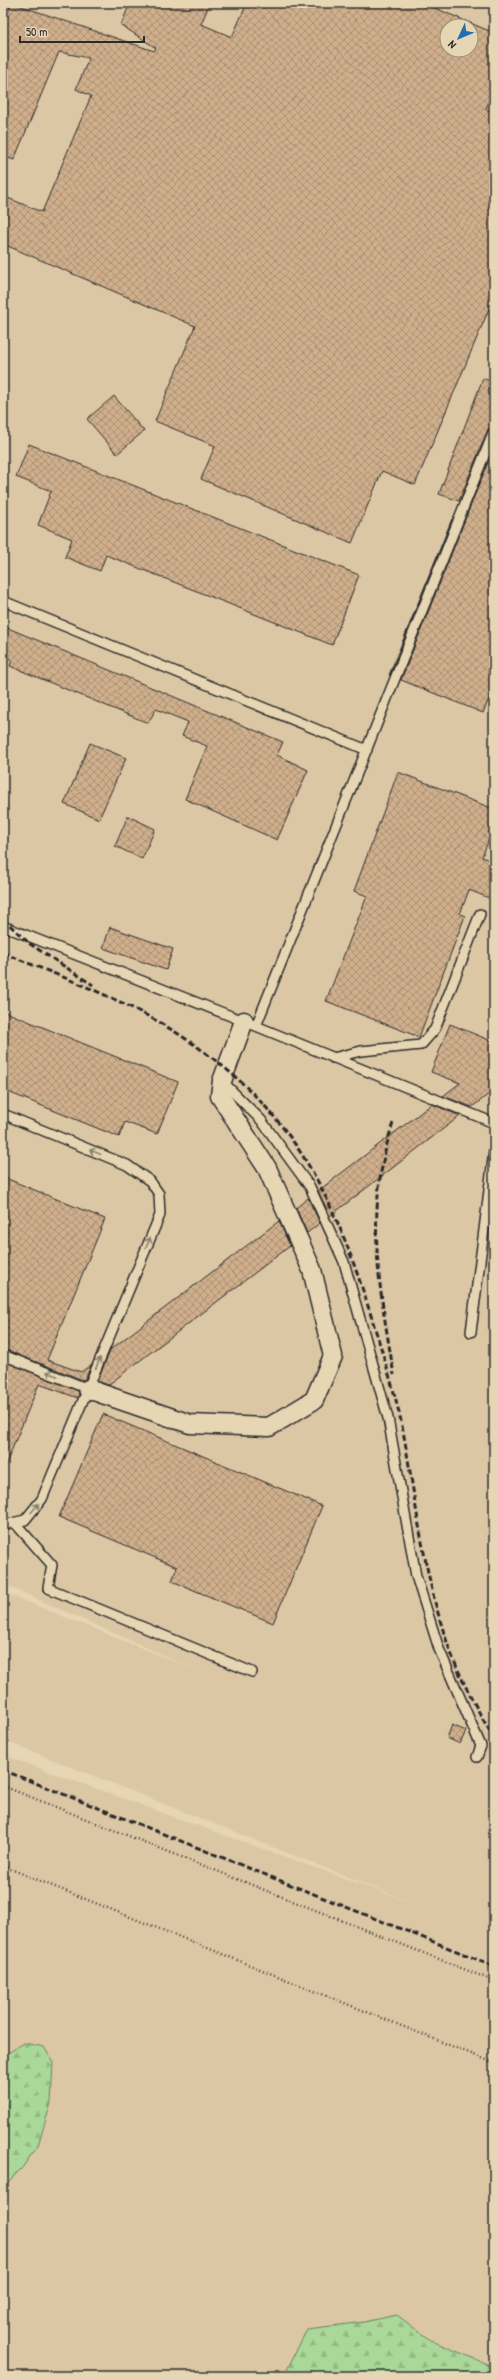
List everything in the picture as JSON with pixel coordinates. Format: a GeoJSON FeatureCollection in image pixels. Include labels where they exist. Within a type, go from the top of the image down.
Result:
{"type":"FeatureCollection","features":[{"type":"Feature","properties":{"kind":"street"},"geometry":{"type":"LineString","coordinates":[[88,1389],[190,1424],[268,1427],[314,1400],[333,1356],[312,1270],[267,1168],[220,1096],[222,1081],[250,1023]]}},
{"type":"Feature","properties":{"kind":"lane"},"geometry":{"type":"LineString","coordinates":[[250,1023],[367,750],[494,431]]}},
{"type":"Feature","properties":{"kind":"lane"},"geometry":{"type":"LineString","coordinates":[[3,601],[367,750]]}},
{"type":"Feature","properties":{"kind":"lane"},"geometry":{"type":"LineString","coordinates":[[333,1058],[362,1051],[421,1045],[435,1030],[480,914]]}},
{"type":"Feature","properties":{"kind":"lane"},"geometry":{"type":"LineString","coordinates":[[3,926],[250,1023],[494,1123]]}},
{"type":"Feature","properties":{"kind":"lane"},"geometry":{"type":"LineString","coordinates":[[222,1081],[261,1120],[310,1187],[344,1262],[388,1418],[416,1576],[439,1649],[481,1746],[477,1756]]}},
{"type":"Feature","properties":{"kind":"lane"},"geometry":{"type":"LineString","coordinates":[[3,1114],[127,1165],[150,1181],[159,1194],[160,1215],[42,1499],[25,1520],[3,1525]]}},
{"type":"Feature","properties":{"kind":"lane"},"geometry":{"type":"LineString","coordinates":[[471,1332],[494,1151]]}},
{"type":"Feature","properties":{"kind":"lane"},"geometry":{"type":"LineString","coordinates":[[3,1355],[88,1389]]}},
{"type":"Feature","properties":{"kind":"lane"},"geometry":{"type":"LineString","coordinates":[[15,1523],[52,1565],[48,1588],[252,1672]]}},
{"type":"Feature","properties":{"kind":"path"},"geometry":{"type":"LineString","coordinates":[[3,1786],[494,1981]]}},
{"type":"Feature","properties":{"kind":"path"},"geometry":{"type":"LineString","coordinates":[[3,1866],[494,2063]]}},
{"type":"Feature","properties":{"kind":"shaded area"},"geometry":{"type":"Polygon","coordinates":[[[3,3],[494,3],[494,2376],[3,2376],[3,1755],[413,1903],[3,1740],[3,1592],[199,1671],[3,1584],[3,3]]]}},
{"type":"Feature","properties":{"kind":"green space"},"geometry":{"type":"Polygon","coordinates":[[[24,2043],[44,2047],[53,2062],[51,2103],[38,2145],[22,2168],[3,2187],[3,2056],[24,2043]]]}},
{"type":"Feature","properties":{"kind":"green space"},"geometry":{"type":"Polygon","coordinates":[[[397,2315],[430,2340],[494,2367],[494,2376],[284,2376],[307,2329],[364,2322],[397,2315]]]}},
{"type":"Feature","properties":{"kind":"building"},"geometry":{"type":"Polygon","coordinates":[[[12,3],[154,51],[156,48],[121,25],[130,3],[210,3],[201,24],[232,37],[247,3],[423,3],[458,18],[439,18],[439,58],[479,58],[479,27],[494,33],[494,89],[486,109],[494,113],[494,297],[415,485],[382,471],[352,543],[201,479],[215,446],[155,421],[195,326],[3,244],[3,196],[42,212],[91,96],[76,89],[89,58],[59,52],[14,160],[3,156],[3,24],[12,3]]]}},
{"type":"Feature","properties":{"kind":"building"},"geometry":{"type":"Polygon","coordinates":[[[483,378],[494,383],[494,425],[488,429],[459,501],[439,494],[483,378]]]}},
{"type":"Feature","properties":{"kind":"building"},"geometry":{"type":"Polygon","coordinates":[[[114,396],[144,431],[117,454],[87,419],[114,396]]]}},
{"type":"Feature","properties":{"kind":"building"},"geometry":{"type":"Polygon","coordinates":[[[29,444],[359,575],[332,645],[106,555],[100,571],[65,557],[72,539],[38,525],[51,491],[16,477],[29,444]]]}},
{"type":"Feature","properties":{"kind":"building"},"geometry":{"type":"Polygon","coordinates":[[[494,447],[494,686],[483,713],[401,680],[494,447]]]}},
{"type":"Feature","properties":{"kind":"building"},"geometry":{"type":"Polygon","coordinates":[[[452,519],[390,675],[389,675],[452,519]]]}},
{"type":"Feature","properties":{"kind":"building"},"geometry":{"type":"Polygon","coordinates":[[[3,626],[283,742],[277,755],[308,770],[277,840],[185,799],[207,746],[182,736],[188,722],[156,709],[148,723],[10,666],[12,660],[3,656],[3,626]]]}},
{"type":"Feature","properties":{"kind":"building"},"geometry":{"type":"Polygon","coordinates":[[[90,743],[126,758],[99,819],[64,804],[90,743]]]}},
{"type":"Feature","properties":{"kind":"building"},"geometry":{"type":"Polygon","coordinates":[[[398,772],[494,809],[494,826],[482,857],[494,862],[494,900],[469,890],[460,914],[465,916],[419,1037],[326,1001],[367,896],[354,891],[398,772]]]}},
{"type":"Feature","properties":{"kind":"building"},"geometry":{"type":"Polygon","coordinates":[[[128,816],[155,829],[142,859],[115,846],[128,816]]]}},
{"type":"Feature","properties":{"kind":"building"},"geometry":{"type":"Polygon","coordinates":[[[110,927],[173,949],[166,970],[103,948],[110,927]]]}},
{"type":"Feature","properties":{"kind":"building"},"geometry":{"type":"Polygon","coordinates":[[[3,1011],[178,1082],[157,1134],[125,1122],[119,1137],[3,1090],[3,1011]]]}},
{"type":"Feature","properties":{"kind":"building"},"geometry":{"type":"Polygon","coordinates":[[[450,1024],[494,1042],[494,1096],[489,1094],[472,1107],[443,1096],[460,1083],[431,1072],[450,1024]]]}},
{"type":"Feature","properties":{"kind":"building"},"geometry":{"type":"Polygon","coordinates":[[[432,1104],[460,1116],[330,1216],[318,1191],[432,1104]]]}},
{"type":"Feature","properties":{"kind":"building"},"geometry":{"type":"Polygon","coordinates":[[[3,1177],[105,1219],[47,1360],[81,1372],[92,1364],[85,1379],[83,1380],[3,1349],[3,1177]]]}},
{"type":"Feature","properties":{"kind":"building"},"geometry":{"type":"Polygon","coordinates":[[[308,1198],[320,1223],[307,1233],[296,1208],[308,1198]]]}},
{"type":"Feature","properties":{"kind":"building"},"geometry":{"type":"Polygon","coordinates":[[[279,1221],[290,1246],[108,1385],[97,1381],[111,1349],[279,1221]]]}},
{"type":"Feature","properties":{"kind":"building"},"geometry":{"type":"Polygon","coordinates":[[[3,1361],[78,1391],[79,1394],[78,1398],[39,1384],[3,1471],[3,1361]]]}},
{"type":"Feature","properties":{"kind":"building"},"geometry":{"type":"Polygon","coordinates":[[[103,1414],[322,1506],[273,1623],[172,1581],[177,1567],[59,1517],[103,1414]]]}},
{"type":"Feature","properties":{"kind":"building"},"geometry":{"type":"Polygon","coordinates":[[[452,1725],[466,1731],[460,1744],[447,1738],[452,1725]]]}},
{"type":"Feature","properties":{"kind":"railway"},"geometry":{"type":"LineString","coordinates":[[3,919],[30,944],[93,985]]}},
{"type":"Feature","properties":{"kind":"railway"},"geometry":{"type":"LineString","coordinates":[[3,953],[81,984],[132,1008],[180,1035],[203,1051],[237,1079],[266,1108],[291,1139],[312,1171],[346,1242],[360,1281],[391,1381],[399,1411],[427,1570],[448,1645],[469,1693],[494,1738]]}},
{"type":"Feature","properties":{"kind":"railway"},"geometry":{"type":"LineString","coordinates":[[393,1123],[384,1156],[379,1188],[377,1249],[383,1310],[394,1375]]}},
{"type":"Feature","properties":{"kind":"railway"},"geometry":{"type":"LineString","coordinates":[[3,1770],[494,1966]]}}]}
